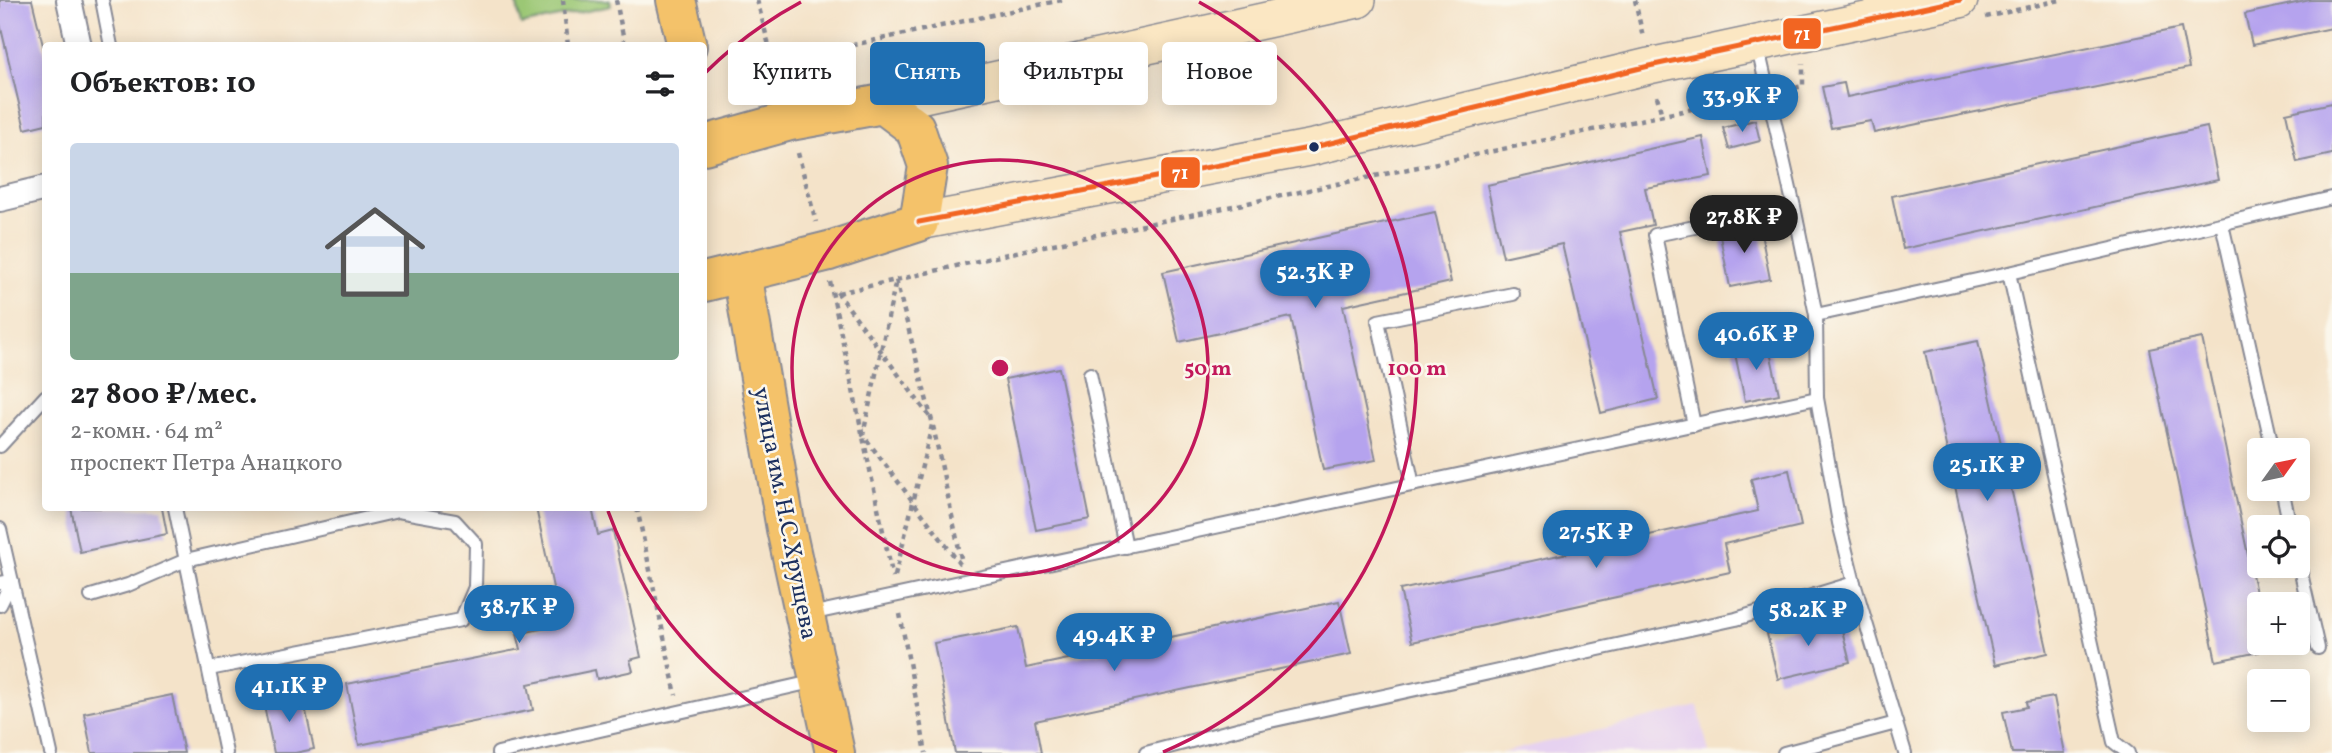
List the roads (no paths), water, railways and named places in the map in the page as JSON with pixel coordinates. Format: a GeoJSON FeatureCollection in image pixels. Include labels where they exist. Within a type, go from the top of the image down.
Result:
{"type":"FeatureCollection","features":[{"type":"Feature","properties":{"kind":"main road"},"geometry":{"type":"LineString","coordinates":[[676,0],[686,42]]}},
{"type":"Feature","properties":{"kind":"main road"},"geometry":{"type":"LineString","coordinates":[[985,82],[1358,0]]}},
{"type":"Feature","properties":{"kind":"main road"},"geometry":{"type":"LineString","coordinates":[[707,281],[741,273],[827,267],[919,222],[1314,148],[1649,66],[1959,0]]}},
{"type":"Feature","properties":{"kind":"main road"},"geometry":{"type":"LineString","coordinates":[[707,144],[790,121],[878,105]]}},
{"type":"Feature","properties":{"kind":"main road"},"geometry":{"type":"LineString","coordinates":[[884,105],[915,128],[928,166],[919,222]]}},
{"type":"Feature","properties":{"kind":"main road","name":"улица им. Н.С.Хрущева"},"geometry":{"type":"LineString","coordinates":[[741,273],[786,529],[835,753]]}},
{"type":"Feature","properties":{"kind":"street"},"geometry":{"type":"LineString","coordinates":[[69,0],[78,42]]}},
{"type":"Feature","properties":{"kind":"street"},"geometry":{"type":"LineString","coordinates":[[0,199],[42,189]]}},
{"type":"Feature","properties":{"kind":"lane"},"geometry":{"type":"LineString","coordinates":[[102,0],[110,42]]}},
{"type":"Feature","properties":{"kind":"lane"},"geometry":{"type":"LineString","coordinates":[[1757,44],[1816,315],[1817,398],[1839,523],[1854,583],[1905,753]]}},
{"type":"Feature","properties":{"kind":"lane"},"geometry":{"type":"LineString","coordinates":[[1816,315],[2332,198]]}},
{"type":"Feature","properties":{"kind":"lane"},"geometry":{"type":"LineString","coordinates":[[1694,425],[1655,234],[1794,206]]}},
{"type":"Feature","properties":{"kind":"lane"},"geometry":{"type":"LineString","coordinates":[[2222,224],[2270,438]]}},
{"type":"Feature","properties":{"kind":"lane"},"geometry":{"type":"LineString","coordinates":[[2009,273],[2114,742],[2128,753]]}},
{"type":"Feature","properties":{"kind":"lane"},"geometry":{"type":"LineString","coordinates":[[1413,485],[1378,321],[1513,294]]}},
{"type":"Feature","properties":{"kind":"lane"},"geometry":{"type":"LineString","coordinates":[[1090,374],[1126,547]]}},
{"type":"Feature","properties":{"kind":"lane"},"geometry":{"type":"LineString","coordinates":[[806,615],[1817,398]]}},
{"type":"Feature","properties":{"kind":"lane"},"geometry":{"type":"LineString","coordinates":[[0,446],[42,400]]}},
{"type":"Feature","properties":{"kind":"lane"},"geometry":{"type":"LineString","coordinates":[[176,511],[226,753]]}},
{"type":"Feature","properties":{"kind":"lane"},"geometry":{"type":"LineString","coordinates":[[91,596],[128,585],[186,560],[398,511],[456,521],[476,544],[475,587],[461,621],[209,669]]}},
{"type":"Feature","properties":{"kind":"lane"},"geometry":{"type":"LineString","coordinates":[[0,529],[6,582],[51,753]]}},
{"type":"Feature","properties":{"kind":"lane"},"geometry":{"type":"LineString","coordinates":[[2302,578],[2318,648]]}},
{"type":"Feature","properties":{"kind":"lane"},"geometry":{"type":"LineString","coordinates":[[0,605],[6,582]]}},
{"type":"Feature","properties":{"kind":"lane"},"geometry":{"type":"LineString","coordinates":[[1146,753],[1256,724],[1736,619],[1854,583]]}},
{"type":"Feature","properties":{"kind":"lane"},"geometry":{"type":"LineString","coordinates":[[498,753],[820,680]]}},
{"type":"Feature","properties":{"kind":"lane"},"geometry":{"type":"LineString","coordinates":[[1784,753],[1896,723]]}}]}
